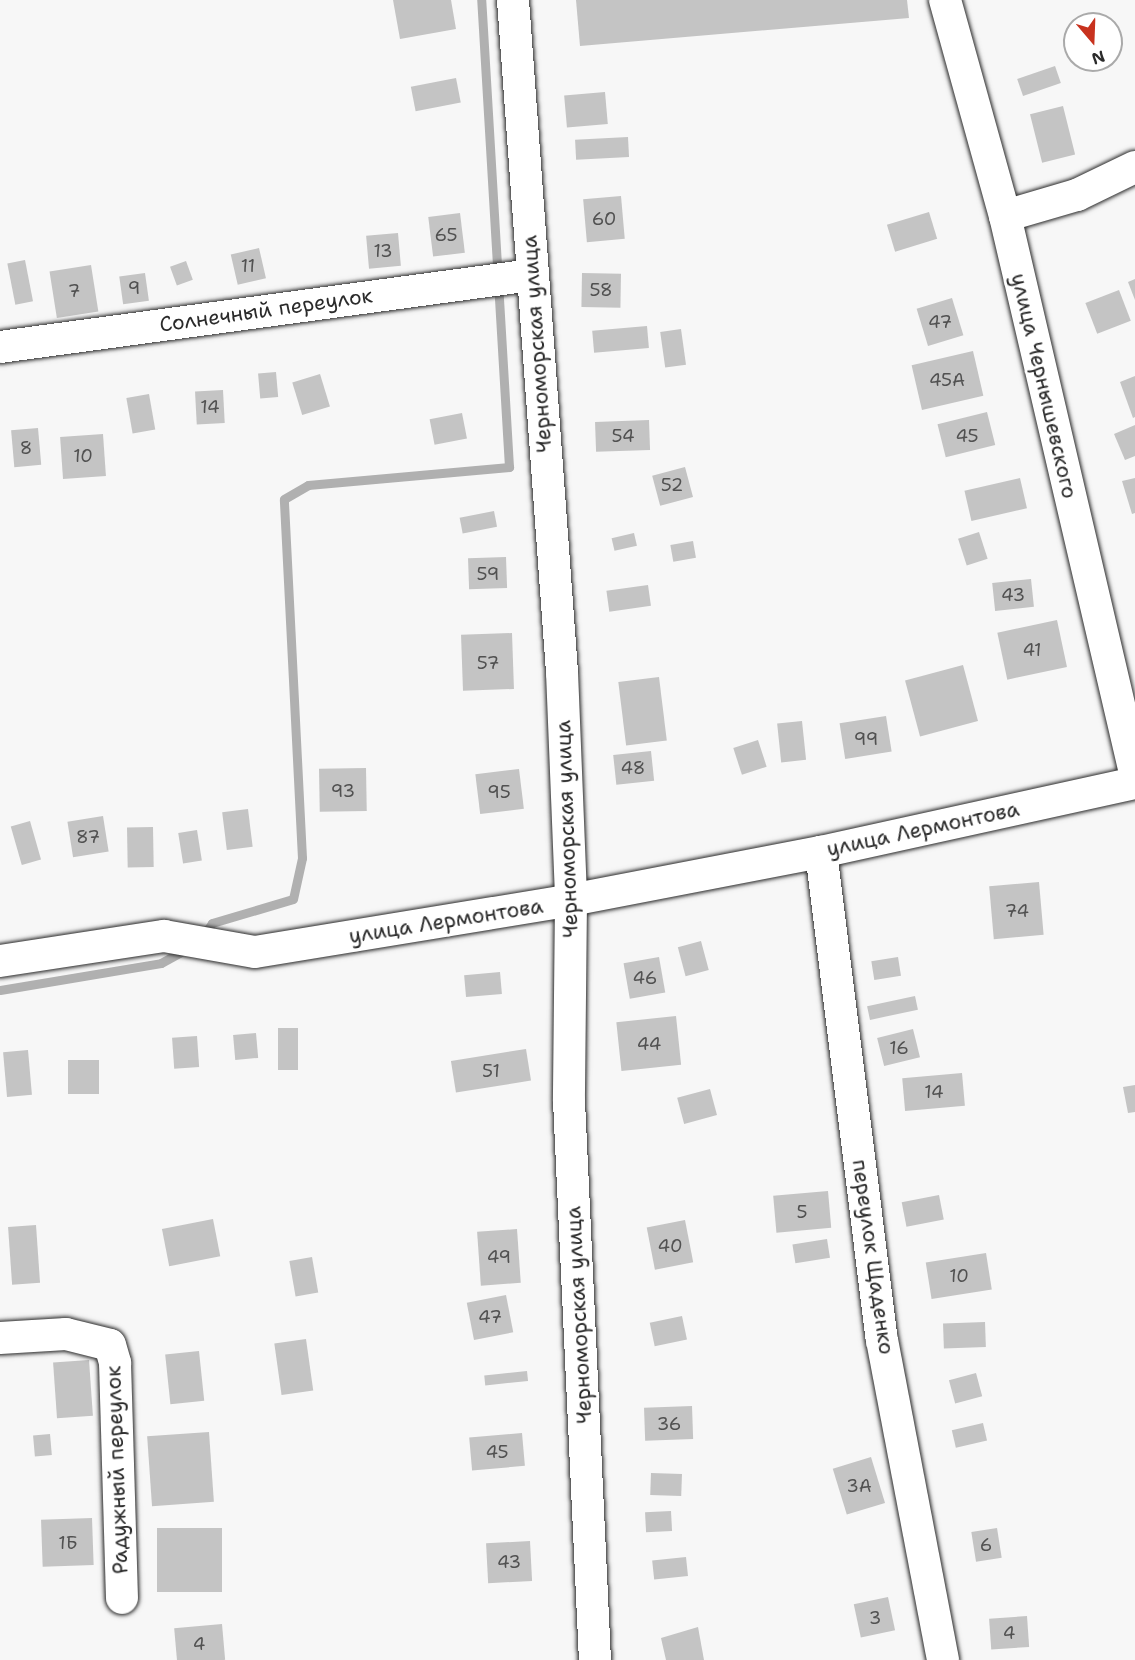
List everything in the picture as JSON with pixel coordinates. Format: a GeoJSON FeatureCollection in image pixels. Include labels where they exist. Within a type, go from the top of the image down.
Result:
{"type":"FeatureCollection","features":[{"type":"Feature","properties":{"kind":"street","name":"Черноморская улица"},"geometry":{"type":"LineString","coordinates":[[513,0],[523,276],[562,672],[571,900],[569,1101],[595,1660]]}},
{"type":"Feature","properties":{"kind":"street","name":"улица Чернышевского"},"geometry":{"type":"LineString","coordinates":[[945,0],[1005,216],[1135,773]]}},
{"type":"Feature","properties":{"kind":"street"},"geometry":{"type":"LineString","coordinates":[[1005,216],[1077,195],[1135,167]]}},
{"type":"Feature","properties":{"kind":"street","name":"Солнечный переулок"},"geometry":{"type":"LineString","coordinates":[[0,347],[523,276]]}},
{"type":"Feature","properties":{"kind":"street","name":"улица Лермонтова"},"geometry":{"type":"LineString","coordinates":[[0,961],[164,936],[255,952],[571,900],[821,852],[1135,783]]}},
{"type":"Feature","properties":{"kind":"street","name":"переулок Щаденко"},"geometry":{"type":"LineString","coordinates":[[821,852],[882,1340],[944,1660]]}},
{"type":"Feature","properties":{"kind":"street","name":"Радужный переулок"},"geometry":{"type":"LineString","coordinates":[[0,1338],[66,1334],[110,1345],[115,1363],[122,1598]]}},
{"type":"Feature","properties":{"kind":"building"},"geometry":{"type":"Polygon","coordinates":[[[393,0],[451,0],[456,29],[400,39],[393,0]]]}},
{"type":"Feature","properties":{"kind":"building"},"geometry":{"type":"Polygon","coordinates":[[[576,0],[907,0],[909,18],[580,46],[576,0]]]}},
{"type":"Feature","properties":{"kind":"building"},"geometry":{"type":"Polygon","coordinates":[[[1055,66],[1061,83],[1023,96],[1017,79],[1055,66]]]}},
{"type":"Feature","properties":{"kind":"building"},"geometry":{"type":"Polygon","coordinates":[[[456,78],[461,103],[416,111],[411,87],[456,78]]]}},
{"type":"Feature","properties":{"kind":"building"},"geometry":{"type":"Polygon","coordinates":[[[605,92],[608,124],[567,127],[564,96],[605,92]]]}},
{"type":"Feature","properties":{"kind":"building"},"geometry":{"type":"Polygon","coordinates":[[[1063,106],[1075,155],[1042,163],[1030,114],[1063,106]]]}},
{"type":"Feature","properties":{"kind":"building"},"geometry":{"type":"Polygon","coordinates":[[[628,137],[629,157],[576,160],[575,140],[628,137]]]}},
{"type":"Feature","properties":{"kind":"building"},"geometry":{"type":"Polygon","coordinates":[[[621,196],[625,239],[587,242],[583,199],[621,196]]]}},
{"type":"Feature","properties":{"kind":"building"},"geometry":{"type":"Polygon","coordinates":[[[929,212],[937,239],[895,252],[887,225],[929,212]]]}},
{"type":"Feature","properties":{"kind":"building"},"geometry":{"type":"Polygon","coordinates":[[[460,213],[465,253],[433,257],[428,217],[460,213]]]}},
{"type":"Feature","properties":{"kind":"building"},"geometry":{"type":"Polygon","coordinates":[[[398,233],[401,266],[369,269],[366,236],[398,233]]]}},
{"type":"Feature","properties":{"kind":"building"},"geometry":{"type":"Polygon","coordinates":[[[259,248],[266,278],[238,285],[231,255],[259,248]]]}},
{"type":"Feature","properties":{"kind":"building"},"geometry":{"type":"Polygon","coordinates":[[[25,260],[33,301],[15,305],[7,263],[25,260]]]}},
{"type":"Feature","properties":{"kind":"building"},"geometry":{"type":"Polygon","coordinates":[[[186,261],[193,280],[177,286],[170,267],[186,261]]]}},
{"type":"Feature","properties":{"kind":"building"},"geometry":{"type":"Polygon","coordinates":[[[91,265],[98,311],[57,318],[50,272],[91,265]]]}},
{"type":"Feature","properties":{"kind":"building"},"geometry":{"type":"Polygon","coordinates":[[[145,273],[149,301],[123,304],[119,277],[145,273]]]}},
{"type":"Feature","properties":{"kind":"building"},"geometry":{"type":"Polygon","coordinates":[[[582,273],[621,274],[620,308],[581,307],[582,273]]]}},
{"type":"Feature","properties":{"kind":"building"},"geometry":{"type":"Polygon","coordinates":[[[1135,279],[1135,300],[1128,282],[1135,279]]]}},
{"type":"Feature","properties":{"kind":"building"},"geometry":{"type":"Polygon","coordinates":[[[1119,290],[1131,321],[1097,334],[1085,303],[1119,290]]]}},
{"type":"Feature","properties":{"kind":"building"},"geometry":{"type":"Polygon","coordinates":[[[952,298],[963,335],[928,346],[917,309],[952,298]]]}},
{"type":"Feature","properties":{"kind":"building"},"geometry":{"type":"Polygon","coordinates":[[[647,326],[649,348],[594,353],[592,331],[647,326]]]}},
{"type":"Feature","properties":{"kind":"building"},"geometry":{"type":"Polygon","coordinates":[[[681,329],[686,365],[665,368],[660,332],[681,329]]]}},
{"type":"Feature","properties":{"kind":"building"},"geometry":{"type":"Polygon","coordinates":[[[973,351],[983,396],[922,410],[912,365],[973,351]]]}},
{"type":"Feature","properties":{"kind":"building"},"geometry":{"type":"Polygon","coordinates":[[[276,372],[278,397],[260,398],[258,374],[276,372]]]}},
{"type":"Feature","properties":{"kind":"building"},"geometry":{"type":"Polygon","coordinates":[[[320,374],[330,407],[302,415],[292,382],[320,374]]]}},
{"type":"Feature","properties":{"kind":"building"},"geometry":{"type":"Polygon","coordinates":[[[1135,376],[1135,417],[1133,418],[1120,382],[1135,376]]]}},
{"type":"Feature","properties":{"kind":"building"},"geometry":{"type":"Polygon","coordinates":[[[223,390],[225,423],[197,424],[195,391],[223,390]]]}},
{"type":"Feature","properties":{"kind":"building"},"geometry":{"type":"Polygon","coordinates":[[[149,394],[155,429],[133,433],[126,398],[149,394]]]}},
{"type":"Feature","properties":{"kind":"building"},"geometry":{"type":"Polygon","coordinates":[[[987,412],[995,445],[946,457],[938,424],[987,412]]]}},
{"type":"Feature","properties":{"kind":"building"},"geometry":{"type":"Polygon","coordinates":[[[462,413],[467,439],[435,445],[430,419],[462,413]]]}},
{"type":"Feature","properties":{"kind":"building"},"geometry":{"type":"Polygon","coordinates":[[[649,420],[650,450],[596,452],[595,422],[649,420]]]}},
{"type":"Feature","properties":{"kind":"building"},"geometry":{"type":"Polygon","coordinates":[[[1135,425],[1135,456],[1125,460],[1114,434],[1135,425]]]}},
{"type":"Feature","properties":{"kind":"building"},"geometry":{"type":"Polygon","coordinates":[[[38,428],[41,465],[14,467],[11,430],[38,428]]]}},
{"type":"Feature","properties":{"kind":"building"},"geometry":{"type":"Polygon","coordinates":[[[103,434],[106,476],[63,479],[60,437],[103,434]]]}},
{"type":"Feature","properties":{"kind":"building"},"geometry":{"type":"Polygon","coordinates":[[[685,467],[693,497],[660,506],[652,476],[685,467]]]}},
{"type":"Feature","properties":{"kind":"building"},"geometry":{"type":"Polygon","coordinates":[[[1020,478],[1027,508],[971,521],[964,491],[1020,478]]]}},
{"type":"Feature","properties":{"kind":"building"},"geometry":{"type":"Polygon","coordinates":[[[1135,478],[1135,513],[1132,514],[1122,481],[1135,478]]]}},
{"type":"Feature","properties":{"kind":"building"},"geometry":{"type":"Polygon","coordinates":[[[494,511],[497,527],[463,533],[460,518],[494,511]]]}},
{"type":"Feature","properties":{"kind":"building"},"geometry":{"type":"Polygon","coordinates":[[[979,532],[988,559],[967,565],[958,539],[979,532]]]}},
{"type":"Feature","properties":{"kind":"building"},"geometry":{"type":"Polygon","coordinates":[[[634,533],[637,546],[615,551],[612,538],[634,533]]]}},
{"type":"Feature","properties":{"kind":"building"},"geometry":{"type":"Polygon","coordinates":[[[693,541],[696,558],[673,562],[670,545],[693,541]]]}},
{"type":"Feature","properties":{"kind":"building"},"geometry":{"type":"Polygon","coordinates":[[[506,557],[507,588],[469,589],[468,558],[506,557]]]}},
{"type":"Feature","properties":{"kind":"building"},"geometry":{"type":"Polygon","coordinates":[[[1031,579],[1034,607],[995,611],[992,583],[1031,579]]]}},
{"type":"Feature","properties":{"kind":"building"},"geometry":{"type":"Polygon","coordinates":[[[648,585],[651,606],[609,612],[606,591],[648,585]]]}},
{"type":"Feature","properties":{"kind":"building"},"geometry":{"type":"Polygon","coordinates":[[[1057,620],[1067,667],[1007,680],[997,633],[1057,620]]]}},
{"type":"Feature","properties":{"kind":"building"},"geometry":{"type":"Polygon","coordinates":[[[512,633],[514,689],[463,691],[461,635],[512,633]]]}},
{"type":"Feature","properties":{"kind":"building"},"geometry":{"type":"Polygon","coordinates":[[[963,665],[978,721],[920,737],[905,681],[963,665]]]}},
{"type":"Feature","properties":{"kind":"building"},"geometry":{"type":"Polygon","coordinates":[[[659,677],[667,741],[626,746],[618,682],[659,677]]]}},
{"type":"Feature","properties":{"kind":"building"},"geometry":{"type":"Polygon","coordinates":[[[886,716],[892,752],[845,759],[840,723],[886,716]]]}},
{"type":"Feature","properties":{"kind":"building"},"geometry":{"type":"Polygon","coordinates":[[[802,721],[806,760],[781,762],[777,724],[802,721]]]}},
{"type":"Feature","properties":{"kind":"building"},"geometry":{"type":"Polygon","coordinates":[[[758,740],[767,767],[742,775],[733,748],[758,740]]]}},
{"type":"Feature","properties":{"kind":"building"},"geometry":{"type":"Polygon","coordinates":[[[651,751],[654,781],[616,785],[613,755],[651,751]]]}},
{"type":"Feature","properties":{"kind":"building"},"geometry":{"type":"Polygon","coordinates":[[[366,768],[367,811],[320,812],[319,769],[366,768]]]}},
{"type":"Feature","properties":{"kind":"building"},"geometry":{"type":"Polygon","coordinates":[[[519,769],[524,809],[480,814],[475,774],[519,769]]]}},
{"type":"Feature","properties":{"kind":"building"},"geometry":{"type":"Polygon","coordinates":[[[248,809],[253,847],[227,850],[222,812],[248,809]]]}},
{"type":"Feature","properties":{"kind":"building"},"geometry":{"type":"Polygon","coordinates":[[[103,816],[109,852],[73,857],[67,822],[103,816]]]}},
{"type":"Feature","properties":{"kind":"building"},"geometry":{"type":"Polygon","coordinates":[[[30,821],[41,859],[22,865],[11,827],[30,821]]]}},
{"type":"Feature","properties":{"kind":"building"},"geometry":{"type":"Polygon","coordinates":[[[127,827],[153,827],[154,867],[128,867],[127,827]]]}},
{"type":"Feature","properties":{"kind":"building"},"geometry":{"type":"Polygon","coordinates":[[[197,830],[202,861],[183,864],[178,833],[197,830]]]}},
{"type":"Feature","properties":{"kind":"building"},"geometry":{"type":"Polygon","coordinates":[[[1039,882],[1044,935],[994,939],[989,886],[1039,882]]]}},
{"type":"Feature","properties":{"kind":"building"},"geometry":{"type":"Polygon","coordinates":[[[701,941],[709,970],[686,976],[678,947],[701,941]]]}},
{"type":"Feature","properties":{"kind":"building"},"geometry":{"type":"Polygon","coordinates":[[[659,957],[665,992],[630,999],[624,963],[659,957]]]}},
{"type":"Feature","properties":{"kind":"building"},"geometry":{"type":"Polygon","coordinates":[[[898,957],[901,976],[874,980],[871,961],[898,957]]]}},
{"type":"Feature","properties":{"kind":"building"},"geometry":{"type":"Polygon","coordinates":[[[500,972],[502,994],[466,997],[464,975],[500,972]]]}},
{"type":"Feature","properties":{"kind":"building"},"geometry":{"type":"Polygon","coordinates":[[[915,996],[918,1010],[870,1020],[867,1006],[915,996]]]}},
{"type":"Feature","properties":{"kind":"building"},"geometry":{"type":"Polygon","coordinates":[[[676,1016],[681,1065],[621,1071],[616,1022],[676,1016]]]}},
{"type":"Feature","properties":{"kind":"building"},"geometry":{"type":"Polygon","coordinates":[[[278,1028],[298,1028],[298,1070],[278,1070],[278,1028]]]}},
{"type":"Feature","properties":{"kind":"building"},"geometry":{"type":"Polygon","coordinates":[[[913,1029],[920,1057],[884,1066],[877,1038],[913,1029]]]}},
{"type":"Feature","properties":{"kind":"building"},"geometry":{"type":"Polygon","coordinates":[[[256,1033],[258,1058],[235,1060],[233,1035],[256,1033]]]}},
{"type":"Feature","properties":{"kind":"building"},"geometry":{"type":"Polygon","coordinates":[[[197,1036],[199,1067],[174,1069],[172,1038],[197,1036]]]}},
{"type":"Feature","properties":{"kind":"building"},"geometry":{"type":"Polygon","coordinates":[[[526,1049],[531,1081],[456,1092],[451,1061],[526,1049]]]}},
{"type":"Feature","properties":{"kind":"building"},"geometry":{"type":"Polygon","coordinates":[[[28,1050],[32,1095],[7,1097],[3,1052],[28,1050]]]}},
{"type":"Feature","properties":{"kind":"building"},"geometry":{"type":"Polygon","coordinates":[[[68,1060],[99,1060],[99,1094],[68,1094],[68,1060]]]}},
{"type":"Feature","properties":{"kind":"building"},"geometry":{"type":"Polygon","coordinates":[[[962,1073],[965,1106],[905,1111],[902,1078],[962,1073]]]}},
{"type":"Feature","properties":{"kind":"building"},"geometry":{"type":"Polygon","coordinates":[[[1135,1085],[1135,1112],[1128,1113],[1123,1087],[1135,1085]]]}},
{"type":"Feature","properties":{"kind":"building"},"geometry":{"type":"Polygon","coordinates":[[[710,1089],[717,1115],[684,1124],[677,1098],[710,1089]]]}},
{"type":"Feature","properties":{"kind":"building"},"geometry":{"type":"Polygon","coordinates":[[[828,1191],[831,1228],[776,1233],[773,1196],[828,1191]]]}},
{"type":"Feature","properties":{"kind":"building"},"geometry":{"type":"Polygon","coordinates":[[[939,1195],[944,1220],[906,1227],[902,1202],[939,1195]]]}},
{"type":"Feature","properties":{"kind":"building"},"geometry":{"type":"Polygon","coordinates":[[[213,1219],[220,1256],[169,1266],[162,1229],[213,1219]]]}},
{"type":"Feature","properties":{"kind":"building"},"geometry":{"type":"Polygon","coordinates":[[[685,1220],[693,1262],[655,1270],[647,1227],[685,1220]]]}},
{"type":"Feature","properties":{"kind":"building"},"geometry":{"type":"Polygon","coordinates":[[[36,1225],[40,1283],[12,1285],[8,1227],[36,1225]]]}},
{"type":"Feature","properties":{"kind":"building"},"geometry":{"type":"Polygon","coordinates":[[[517,1229],[521,1283],[481,1286],[477,1232],[517,1229]]]}},
{"type":"Feature","properties":{"kind":"building"},"geometry":{"type":"Polygon","coordinates":[[[827,1239],[830,1258],[795,1263],[792,1244],[827,1239]]]}},
{"type":"Feature","properties":{"kind":"building"},"geometry":{"type":"Polygon","coordinates":[[[986,1253],[992,1290],[932,1299],[926,1263],[986,1253]]]}},
{"type":"Feature","properties":{"kind":"building"},"geometry":{"type":"Polygon","coordinates":[[[312,1257],[318,1292],[296,1296],[289,1261],[312,1257]]]}},
{"type":"Feature","properties":{"kind":"building"},"geometry":{"type":"Polygon","coordinates":[[[506,1295],[513,1332],[474,1340],[467,1303],[506,1295]]]}},
{"type":"Feature","properties":{"kind":"building"},"geometry":{"type":"Polygon","coordinates":[[[682,1316],[687,1339],[655,1346],[650,1323],[682,1316]]]}},
{"type":"Feature","properties":{"kind":"building"},"geometry":{"type":"Polygon","coordinates":[[[985,1322],[986,1347],[944,1348],[943,1323],[985,1322]]]}},
{"type":"Feature","properties":{"kind":"building"},"geometry":{"type":"Polygon","coordinates":[[[306,1339],[313,1390],[282,1395],[274,1343],[306,1339]]]}},
{"type":"Feature","properties":{"kind":"building"},"geometry":{"type":"Polygon","coordinates":[[[199,1351],[204,1401],[170,1404],[165,1355],[199,1351]]]}},
{"type":"Feature","properties":{"kind":"building"},"geometry":{"type":"Polygon","coordinates":[[[89,1360],[93,1416],[57,1418],[53,1363],[89,1360]]]}},
{"type":"Feature","properties":{"kind":"building"},"geometry":{"type":"Polygon","coordinates":[[[527,1371],[528,1381],[485,1385],[484,1375],[527,1371]]]}},
{"type":"Feature","properties":{"kind":"building"},"geometry":{"type":"Polygon","coordinates":[[[976,1373],[982,1396],[955,1403],[949,1380],[976,1373]]]}},
{"type":"Feature","properties":{"kind":"building"},"geometry":{"type":"Polygon","coordinates":[[[692,1406],[693,1439],[645,1441],[644,1408],[692,1406]]]}},
{"type":"Feature","properties":{"kind":"building"},"geometry":{"type":"Polygon","coordinates":[[[983,1423],[987,1441],[956,1448],[952,1430],[983,1423]]]}},
{"type":"Feature","properties":{"kind":"building"},"geometry":{"type":"Polygon","coordinates":[[[209,1432],[214,1502],[152,1506],[147,1436],[209,1432]]]}},
{"type":"Feature","properties":{"kind":"building"},"geometry":{"type":"Polygon","coordinates":[[[522,1433],[525,1466],[472,1470],[469,1438],[522,1433]]]}},
{"type":"Feature","properties":{"kind":"building"},"geometry":{"type":"Polygon","coordinates":[[[50,1434],[52,1455],[35,1456],[33,1435],[50,1434]]]}},
{"type":"Feature","properties":{"kind":"building"},"geometry":{"type":"Polygon","coordinates":[[[871,1457],[885,1503],[847,1515],[833,1469],[871,1457]]]}},
{"type":"Feature","properties":{"kind":"building"},"geometry":{"type":"Polygon","coordinates":[[[651,1473],[682,1474],[681,1496],[650,1495],[651,1473]]]}},
{"type":"Feature","properties":{"kind":"building"},"geometry":{"type":"Polygon","coordinates":[[[671,1511],[672,1531],[646,1532],[645,1512],[671,1511]]]}},
{"type":"Feature","properties":{"kind":"building"},"geometry":{"type":"Polygon","coordinates":[[[92,1518],[94,1565],[43,1567],[41,1520],[92,1518]]]}},
{"type":"Feature","properties":{"kind":"building"},"geometry":{"type":"Polygon","coordinates":[[[157,1528],[222,1528],[222,1592],[157,1592],[157,1528]]]}},
{"type":"Feature","properties":{"kind":"building"},"geometry":{"type":"Polygon","coordinates":[[[997,1528],[1002,1558],[976,1562],[971,1532],[997,1528]]]}},
{"type":"Feature","properties":{"kind":"building"},"geometry":{"type":"Polygon","coordinates":[[[530,1541],[532,1581],[488,1583],[486,1543],[530,1541]]]}},
{"type":"Feature","properties":{"kind":"building"},"geometry":{"type":"Polygon","coordinates":[[[686,1557],[688,1576],[654,1579],[652,1561],[686,1557]]]}},
{"type":"Feature","properties":{"kind":"building"},"geometry":{"type":"Polygon","coordinates":[[[888,1597],[895,1630],[861,1638],[854,1604],[888,1597]]]}},
{"type":"Feature","properties":{"kind":"building"},"geometry":{"type":"Polygon","coordinates":[[[1027,1616],[1029,1647],[991,1650],[989,1619],[1027,1616]]]}},
{"type":"Feature","properties":{"kind":"building"},"geometry":{"type":"Polygon","coordinates":[[[222,1624],[225,1660],[177,1660],[174,1628],[222,1624]]]}},
{"type":"Feature","properties":{"kind":"building"},"geometry":{"type":"Polygon","coordinates":[[[698,1627],[704,1660],[666,1660],[661,1638],[698,1627]]]}},
{"type":"Feature","properties":{"kind":"waterway"},"geometry":{"type":"LineString","coordinates":[[202,938],[212,923],[293,899],[302,858],[284,499],[308,485],[509,467],[481,0]]}},
{"type":"Feature","properties":{"kind":"waterway"},"geometry":{"type":"LineString","coordinates":[[0,990],[161,963],[186,949]]}}]}
